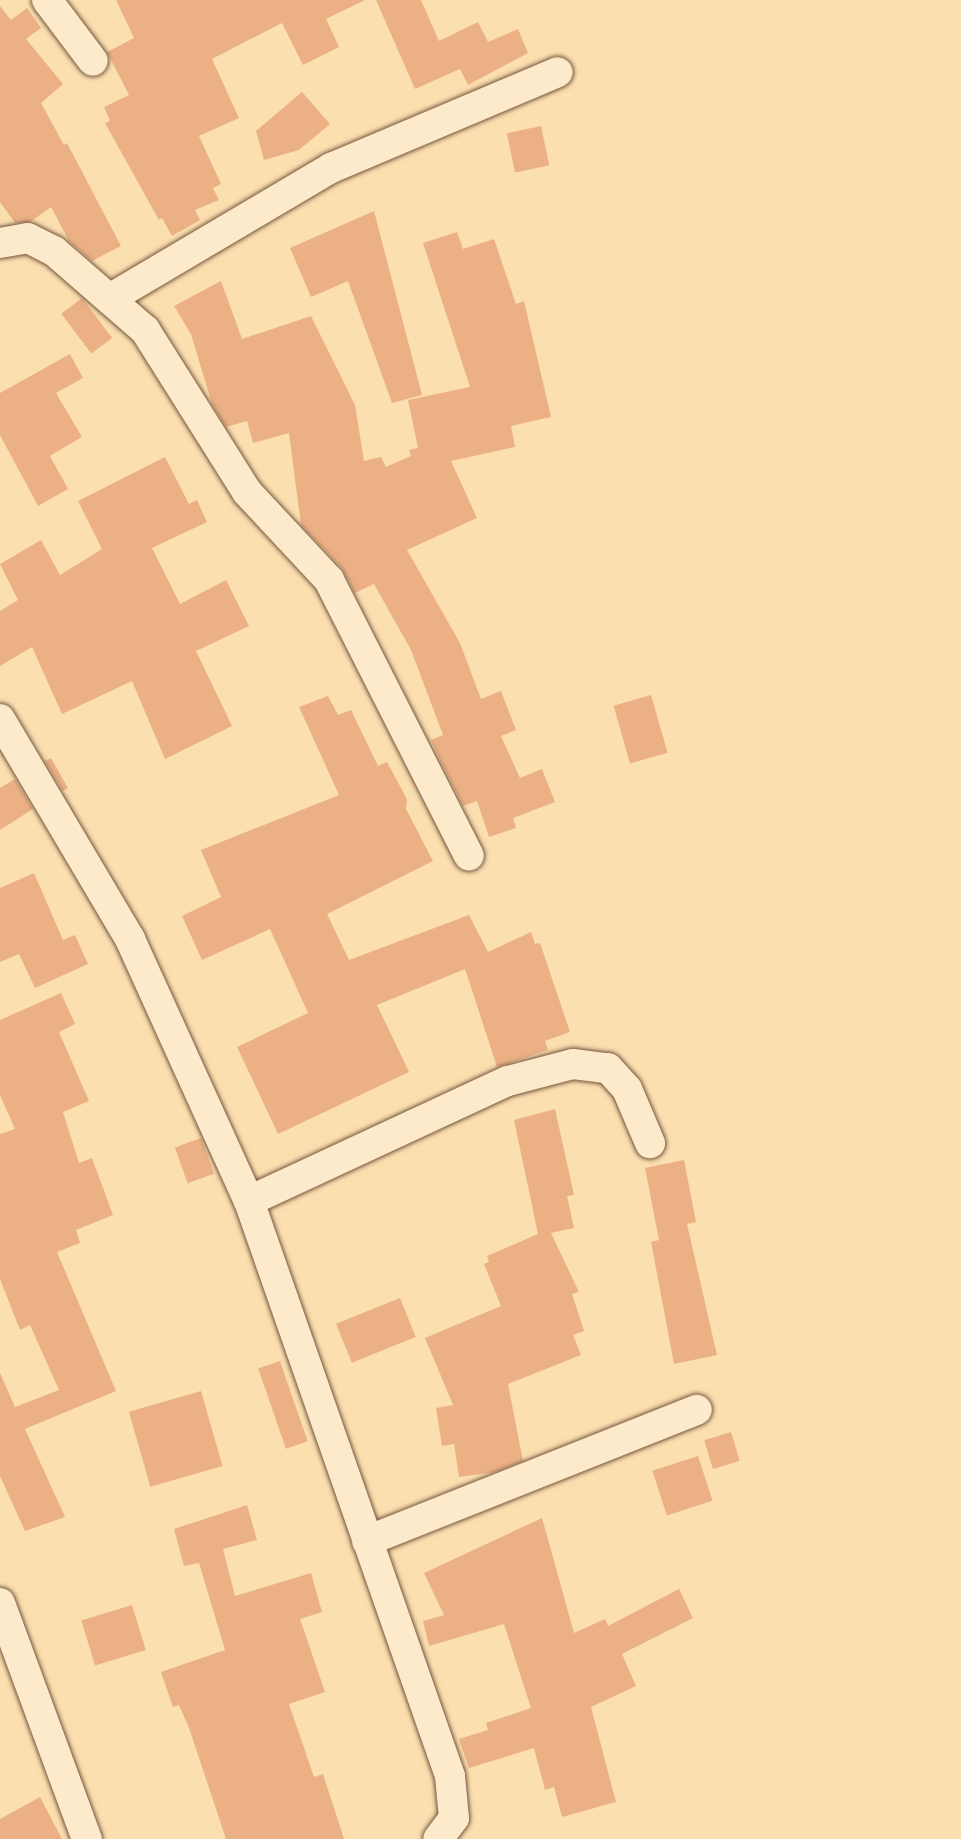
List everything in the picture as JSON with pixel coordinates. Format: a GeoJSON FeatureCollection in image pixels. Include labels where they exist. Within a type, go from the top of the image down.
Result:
{"type":"FeatureCollection","features":[{"type":"Feature","properties":{"kind":"street"},"geometry":{"type":"LineString","coordinates":[[47,0],[93,61]]}},
{"type":"Feature","properties":{"kind":"street"},"geometry":{"type":"LineString","coordinates":[[111,298],[332,168],[558,72]]}},
{"type":"Feature","properties":{"kind":"street"},"geometry":{"type":"LineString","coordinates":[[0,243],[28,238],[54,251],[111,298],[145,330],[247,492],[329,580],[470,856]]}},
{"type":"Feature","properties":{"kind":"street"},"geometry":{"type":"LineString","coordinates":[[0,719],[130,939],[249,1201],[450,1776],[454,1818],[438,1839]]}},
{"type":"Feature","properties":{"kind":"street"},"geometry":{"type":"LineString","coordinates":[[249,1201],[508,1081],[573,1064],[608,1068],[627,1089],[650,1143]]}},
{"type":"Feature","properties":{"kind":"street"},"geometry":{"type":"LineString","coordinates":[[368,1541],[697,1410]]}},
{"type":"Feature","properties":{"kind":"street"},"geometry":{"type":"LineString","coordinates":[[0,1603],[87,1839]]}},
{"type":"Feature","properties":{"kind":"building"},"geometry":{"type":"Polygon","coordinates":[[[116,0],[365,0],[326,19],[339,47],[303,65],[282,23],[212,59],[239,118],[199,136],[221,184],[213,188],[219,200],[195,210],[200,220],[172,236],[162,218],[159,220],[105,123],[110,121],[104,107],[129,95],[107,52],[134,38],[116,0]]]}},
{"type":"Feature","properties":{"kind":"building"},"geometry":{"type":"Polygon","coordinates":[[[376,0],[421,0],[439,41],[478,22],[488,42],[518,29],[528,53],[468,85],[460,69],[415,89],[376,0]]]}},
{"type":"Feature","properties":{"kind":"building"},"geometry":{"type":"Polygon","coordinates":[[[0,6],[11,20],[27,8],[41,28],[26,39],[63,84],[41,103],[64,145],[67,143],[121,246],[92,261],[69,241],[51,207],[30,222],[15,223],[0,202],[0,6]]]}},
{"type":"Feature","properties":{"kind":"building"},"geometry":{"type":"Polygon","coordinates":[[[302,92],[330,124],[299,150],[264,160],[256,131],[302,92]]]}},
{"type":"Feature","properties":{"kind":"building"},"geometry":{"type":"Polygon","coordinates":[[[541,126],[549,165],[515,172],[507,133],[541,126]]]}},
{"type":"Feature","properties":{"kind":"building"},"geometry":{"type":"Polygon","coordinates":[[[374,211],[422,395],[392,403],[348,281],[311,297],[290,248],[374,211]]]}},
{"type":"Feature","properties":{"kind":"building"},"geometry":{"type":"Polygon","coordinates":[[[457,232],[463,249],[494,239],[516,304],[524,301],[551,417],[511,426],[515,447],[451,461],[477,518],[407,550],[460,643],[481,699],[501,691],[516,730],[501,736],[520,778],[542,769],[555,802],[513,818],[516,828],[489,837],[477,801],[463,806],[439,758],[431,740],[443,735],[411,650],[374,584],[355,593],[342,568],[301,525],[289,433],[253,443],[247,421],[226,427],[212,404],[191,334],[174,306],[221,281],[242,339],[311,316],[355,405],[364,461],[381,457],[386,467],[411,456],[409,450],[418,448],[408,400],[470,387],[423,243],[457,232]]]}},
{"type":"Feature","properties":{"kind":"building"},"geometry":{"type":"Polygon","coordinates":[[[82,298],[112,338],[91,354],[61,314],[82,298]]]}},
{"type":"Feature","properties":{"kind":"building"},"geometry":{"type":"Polygon","coordinates":[[[70,354],[83,378],[56,393],[82,437],[50,456],[68,489],[38,506],[0,435],[0,393],[70,354]]]}},
{"type":"Feature","properties":{"kind":"building"},"geometry":{"type":"Polygon","coordinates":[[[165,457],[189,504],[197,500],[207,522],[152,548],[180,604],[226,580],[249,626],[196,651],[232,726],[165,759],[132,681],[62,714],[32,647],[0,666],[0,611],[18,600],[0,564],[41,540],[60,575],[102,549],[78,501],[165,457]]]}},
{"type":"Feature","properties":{"kind":"building"},"geometry":{"type":"Polygon","coordinates":[[[651,695],[668,753],[630,763],[614,706],[651,695]]]}},
{"type":"Feature","properties":{"kind":"building"},"geometry":{"type":"Polygon","coordinates":[[[328,696],[338,715],[351,710],[378,766],[387,762],[407,799],[406,809],[433,861],[327,914],[349,960],[469,915],[488,952],[531,932],[535,944],[540,943],[570,1032],[545,1041],[548,1050],[497,1067],[465,969],[377,1005],[409,1072],[278,1134],[237,1047],[308,1013],[270,929],[202,960],[182,916],[221,897],[201,850],[339,795],[299,707],[328,696]]]}},
{"type":"Feature","properties":{"kind":"building"},"geometry":{"type":"Polygon","coordinates":[[[51,758],[68,788],[63,791],[45,761],[51,758]]]}},
{"type":"Feature","properties":{"kind":"building"},"geometry":{"type":"Polygon","coordinates":[[[15,779],[33,809],[0,830],[0,788],[15,779]]]}},
{"type":"Feature","properties":{"kind":"building"},"geometry":{"type":"Polygon","coordinates":[[[34,873],[63,940],[75,935],[88,964],[35,988],[19,954],[0,962],[0,888],[34,873]]]}},
{"type":"Feature","properties":{"kind":"building"},"geometry":{"type":"Polygon","coordinates":[[[61,993],[75,1024],[59,1032],[89,1101],[63,1112],[79,1163],[92,1158],[113,1215],[76,1230],[80,1243],[57,1252],[116,1391],[25,1429],[65,1517],[25,1531],[0,1476],[0,1373],[15,1407],[59,1390],[30,1325],[20,1330],[0,1279],[0,1134],[15,1129],[0,1095],[0,1020],[61,993]]]}},
{"type":"Feature","properties":{"kind":"building"},"geometry":{"type":"Polygon","coordinates":[[[555,1109],[574,1195],[567,1196],[574,1228],[551,1233],[579,1292],[572,1294],[584,1331],[573,1335],[581,1355],[508,1384],[523,1461],[495,1472],[459,1477],[454,1444],[442,1446],[436,1408],[453,1405],[425,1338],[501,1306],[484,1264],[489,1262],[487,1256],[538,1234],[514,1120],[555,1109]]]}},
{"type":"Feature","properties":{"kind":"building"},"geometry":{"type":"Polygon","coordinates":[[[201,1138],[214,1174],[188,1183],[175,1148],[201,1138]]]}},
{"type":"Feature","properties":{"kind":"building"},"geometry":{"type":"Polygon","coordinates":[[[684,1160],[696,1222],[687,1224],[717,1355],[674,1364],[651,1242],[659,1240],[645,1168],[684,1160]]]}},
{"type":"Feature","properties":{"kind":"building"},"geometry":{"type":"Polygon","coordinates":[[[400,1298],[416,1337],[352,1363],[336,1324],[400,1298]]]}},
{"type":"Feature","properties":{"kind":"building"},"geometry":{"type":"Polygon","coordinates":[[[280,1361],[308,1441],[286,1449],[258,1368],[280,1361]]]}},
{"type":"Feature","properties":{"kind":"building"},"geometry":{"type":"Polygon","coordinates":[[[201,1391],[222,1466],[150,1487],[129,1412],[201,1391]]]}},
{"type":"Feature","properties":{"kind":"building"},"geometry":{"type":"Polygon","coordinates":[[[731,1432],[740,1461],[713,1469],[704,1440],[731,1432]]]}},
{"type":"Feature","properties":{"kind":"building"},"geometry":{"type":"Polygon","coordinates":[[[698,1456],[713,1501],[667,1516],[652,1471],[698,1456]]]}},
{"type":"Feature","properties":{"kind":"building"},"geometry":{"type":"Polygon","coordinates":[[[247,1505],[257,1540],[223,1549],[235,1596],[311,1573],[322,1612],[300,1619],[325,1692],[289,1704],[314,1777],[323,1774],[344,1839],[226,1839],[189,1728],[179,1705],[173,1707],[161,1672],[225,1650],[199,1563],[184,1566],[174,1529],[247,1505]]]}},
{"type":"Feature","properties":{"kind":"building"},"geometry":{"type":"Polygon","coordinates":[[[542,1518],[574,1633],[605,1619],[608,1626],[679,1589],[693,1618],[622,1654],[636,1686],[591,1707],[616,1802],[562,1817],[554,1787],[545,1790],[534,1748],[469,1768],[459,1739],[488,1730],[486,1723],[531,1708],[504,1624],[429,1646],[423,1621],[444,1615],[424,1573],[542,1518]]]}},
{"type":"Feature","properties":{"kind":"building"},"geometry":{"type":"Polygon","coordinates":[[[132,1605],[146,1650],[95,1665],[81,1620],[132,1605]]]}},
{"type":"Feature","properties":{"kind":"building"},"geometry":{"type":"Polygon","coordinates":[[[40,1797],[62,1839],[0,1839],[0,1819],[40,1797]]]}}]}
